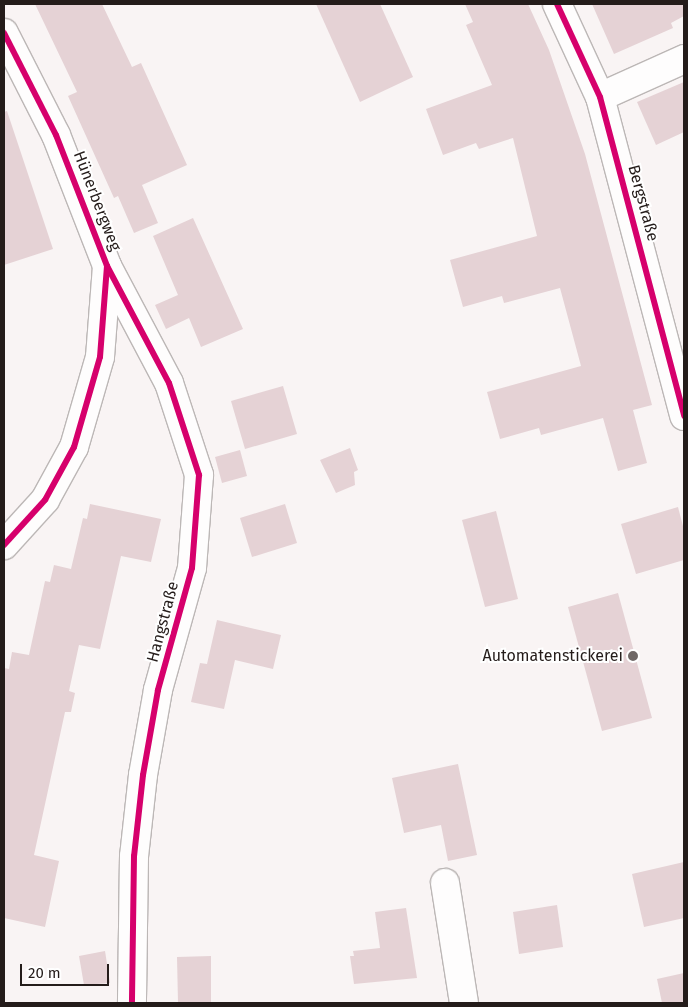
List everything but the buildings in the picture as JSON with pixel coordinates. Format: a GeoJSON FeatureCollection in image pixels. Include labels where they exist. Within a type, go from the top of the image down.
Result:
{"type":"FeatureCollection","features":[{"type":"Feature","properties":{"kind":"street","name":"Bergstraße"},"geometry":{"type":"LineString","coordinates":[[557,4],[600,97],[684,416]]}},
{"type":"Feature","properties":{"kind":"street","name":"Hünerbergweg"},"geometry":{"type":"LineString","coordinates":[[4,33],[56,135],[107,266],[100,358],[74,447],[45,500],[4,545]]}},
{"type":"Feature","properties":{"kind":"street"},"geometry":{"type":"LineString","coordinates":[[600,97],[684,59]]}},
{"type":"Feature","properties":{"kind":"street","name":"Hangstraße"},"geometry":{"type":"LineString","coordinates":[[107,266],[169,383],[199,475],[192,568],[158,690],[143,775],[134,856],[132,1003]]}},
{"type":"Feature","properties":{"kind":"street"},"geometry":{"type":"LineString","coordinates":[[445,883],[464,1003]]}},
{"type":"Feature","properties":{"kind":"cycle path"},"geometry":{"type":"LineString","coordinates":[[557,4],[600,97],[684,416]]}},
{"type":"Feature","properties":{"kind":"cycle path"},"geometry":{"type":"LineString","coordinates":[[4,33],[56,135],[107,266],[100,357],[74,447],[45,500],[4,545]]}},
{"type":"Feature","properties":{"kind":"cycle path"},"geometry":{"type":"LineString","coordinates":[[107,266],[169,383],[199,475],[192,568],[158,690],[143,775],[134,856],[132,1003]]}},
{"type":"Feature","properties":{"kind":"place","name":"Automatenstickerei"},"geometry":{"type":"Point","coordinates":[633,656]}}]}
